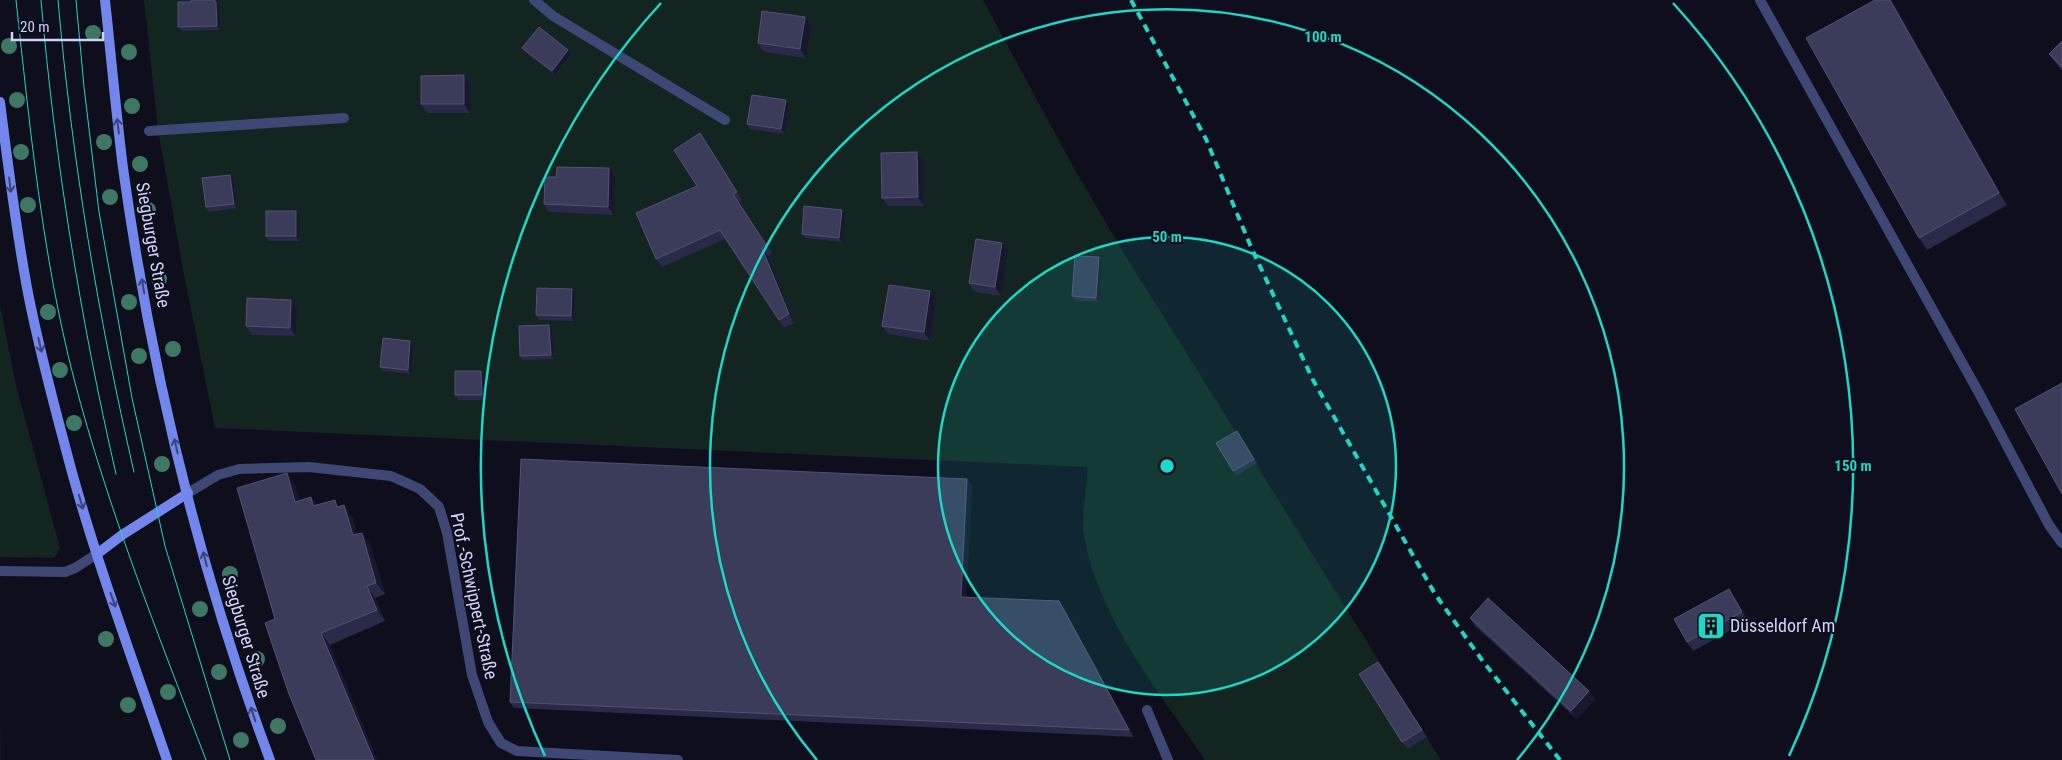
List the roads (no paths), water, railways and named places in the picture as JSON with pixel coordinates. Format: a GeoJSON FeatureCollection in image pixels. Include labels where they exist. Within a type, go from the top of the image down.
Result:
{"type":"FeatureCollection","features":[{"type":"Feature","properties":{"kind":"main road","name":"Siegburger Straße"},"geometry":{"type":"LineString","coordinates":[[105,0],[120,142],[137,254],[146,307],[176,448],[216,598],[270,760]]}},
{"type":"Feature","properties":{"kind":"main road"},"geometry":{"type":"LineString","coordinates":[[0,102],[11,194],[28,294],[47,376],[69,460],[97,554],[167,760]]}},
{"type":"Feature","properties":{"kind":"main road"},"geometry":{"type":"LineString","coordinates":[[97,554],[122,535],[188,493]]}},
{"type":"Feature","properties":{"kind":"street"},"geometry":{"type":"LineString","coordinates":[[534,0],[553,16],[725,120]]}},
{"type":"Feature","properties":{"kind":"street"},"geometry":{"type":"LineString","coordinates":[[1760,0],[1918,288],[1979,394],[2049,525],[2062,543]]}},
{"type":"Feature","properties":{"kind":"street"},"geometry":{"type":"LineString","coordinates":[[149,131],[344,118]]}},
{"type":"Feature","properties":{"kind":"street","name":"Prof.-Schwippert-Straße"},"geometry":{"type":"LineString","coordinates":[[188,493],[218,475],[240,469],[308,467],[391,476],[420,489],[439,508],[447,533],[472,675],[488,722],[501,743],[517,751],[678,760]]}},
{"type":"Feature","properties":{"kind":"street"},"geometry":{"type":"LineString","coordinates":[[0,571],[65,572],[97,554]]}},
{"type":"Feature","properties":{"kind":"street"},"geometry":{"type":"LineString","coordinates":[[1148,710],[1168,760]]}},
{"type":"Feature","properties":{"kind":"tram line"},"geometry":{"type":"LineString","coordinates":[[16,0],[45,238],[53,285],[74,379],[87,428],[118,523],[206,760]]}},
{"type":"Feature","properties":{"kind":"tram line"},"geometry":{"type":"LineString","coordinates":[[41,0],[61,179],[70,238],[91,356],[116,474]]}},
{"type":"Feature","properties":{"kind":"tram line"},"geometry":{"type":"LineString","coordinates":[[58,0],[71,119],[88,238],[109,355],[134,472]]}},
{"type":"Feature","properties":{"kind":"tram line"},"geometry":{"type":"LineString","coordinates":[[76,0],[99,212],[132,398],[165,546],[230,760]]}},
{"type":"Feature","properties":{"kind":"railway"},"geometry":{"type":"LineString","coordinates":[[1131,0],[1206,139],[1251,247],[1313,380],[1435,594],[1482,660],[1560,760]]}},
{"type":"Feature","properties":{"kind":"place","name":"Düsseldorf Am"},"geometry":{"type":"Point","coordinates":[1711,626]}}]}
